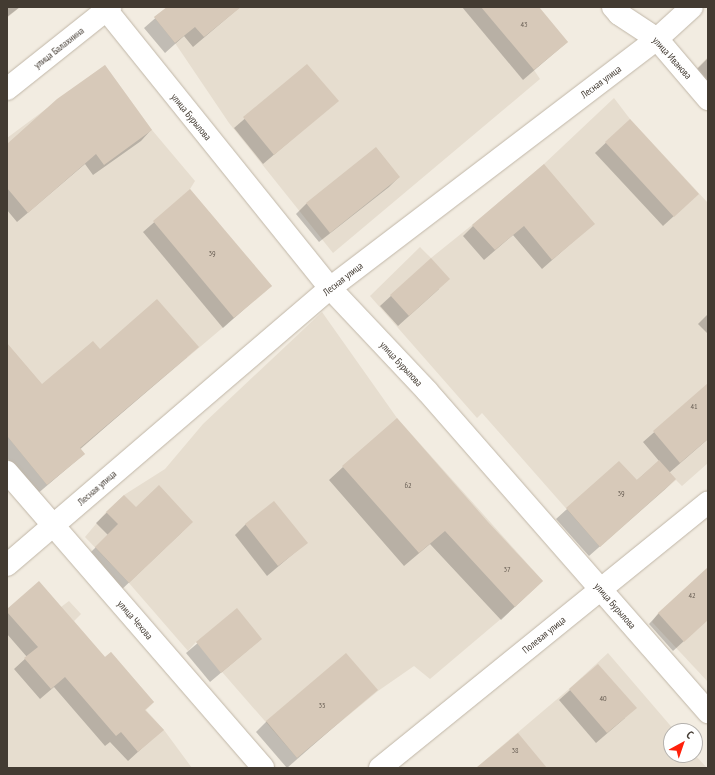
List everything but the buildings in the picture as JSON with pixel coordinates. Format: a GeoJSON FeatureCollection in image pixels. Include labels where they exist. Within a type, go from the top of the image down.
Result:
{"type":"FeatureCollection","features":[{"type":"Feature","properties":{"kind":"street","name":"улица Иванова"},"geometry":{"type":"LineString","coordinates":[[613,7],[619,14],[657,39],[708,99]]}},
{"type":"Feature","properties":{"kind":"street","name":"Лесная улица"},"geometry":{"type":"LineString","coordinates":[[7,565],[330,288],[657,39],[692,7]]}},
{"type":"Feature","properties":{"kind":"street","name":"улица Балахнина"},"geometry":{"type":"LineString","coordinates":[[7,89],[107,8]]}},
{"type":"Feature","properties":{"kind":"street","name":"улица Бурылова"},"geometry":{"type":"LineString","coordinates":[[107,8],[330,288],[426,391],[708,712]]}},
{"type":"Feature","properties":{"kind":"street","name":"улица Чехова"},"geometry":{"type":"LineString","coordinates":[[7,472],[52,526],[263,768]]}},
{"type":"Feature","properties":{"kind":"street","name":"Полевая улица"},"geometry":{"type":"LineString","coordinates":[[380,768],[708,502]]}},
{"type":"Feature","properties":{"kind":"shaded area"},"geometry":{"type":"Polygon","coordinates":[[[7,7],[20,7],[7,18],[7,7]]]}},
{"type":"Feature","properties":{"kind":"shaded area"},"geometry":{"type":"Polygon","coordinates":[[[167,7],[539,7],[568,42],[534,70],[540,79],[333,253],[229,123],[175,43],[154,17],[167,7]]]}},
{"type":"Feature","properties":{"kind":"shaded area"},"geometry":{"type":"Polygon","coordinates":[[[708,57],[708,80],[697,68],[708,57]]]}},
{"type":"Feature","properties":{"kind":"shaded area"},"geometry":{"type":"Polygon","coordinates":[[[105,65],[152,130],[195,181],[190,189],[272,286],[109,424],[81,449],[85,454],[47,485],[7,436],[7,138],[105,65]]]}},
{"type":"Feature","properties":{"kind":"shaded area"},"geometry":{"type":"Polygon","coordinates":[[[614,98],[630,119],[708,203],[708,463],[682,486],[676,480],[600,547],[482,413],[477,418],[370,296],[420,247],[431,258],[472,225],[544,164],[614,98]]]}},
{"type":"Feature","properties":{"kind":"shaded area"},"geometry":{"type":"Polygon","coordinates":[[[322,312],[397,418],[543,581],[515,607],[430,679],[414,666],[378,691],[297,758],[196,642],[188,651],[129,583],[85,537],[106,512],[124,495],[165,469],[203,424],[322,312]]]}},
{"type":"Feature","properties":{"kind":"shaded area"},"geometry":{"type":"Polygon","coordinates":[[[708,568],[708,682],[652,622],[658,613],[708,568]]]}},
{"type":"Feature","properties":{"kind":"shaded area"},"geometry":{"type":"Polygon","coordinates":[[[69,601],[81,614],[74,621],[105,657],[111,652],[154,702],[146,710],[164,730],[192,768],[7,768],[7,609],[61,607],[69,601]]]}},
{"type":"Feature","properties":{"kind":"shaded area"},"geometry":{"type":"Polygon","coordinates":[[[608,653],[668,723],[663,723],[663,763],[702,763],[707,768],[476,768],[569,689],[608,653]]]}}]}
